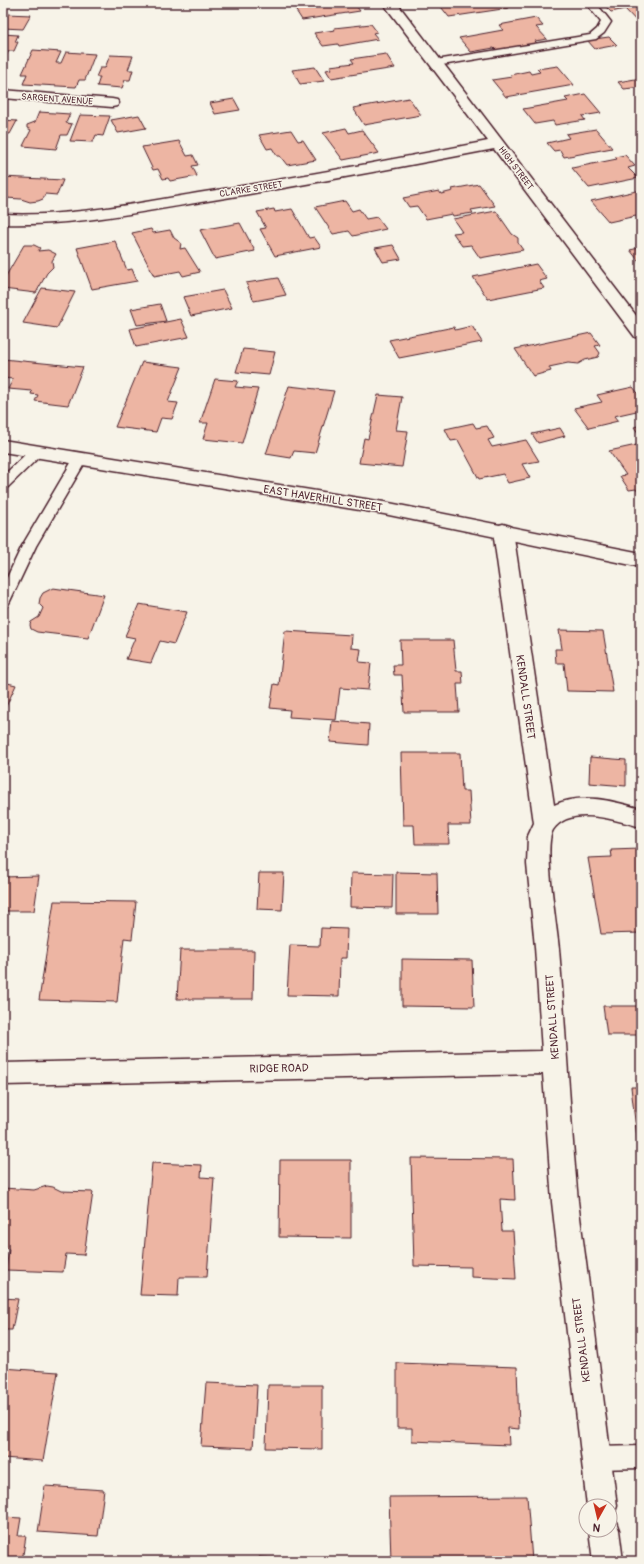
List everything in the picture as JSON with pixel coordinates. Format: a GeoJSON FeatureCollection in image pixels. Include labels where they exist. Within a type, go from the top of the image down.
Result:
{"type":"FeatureCollection","features":[{"type":"Feature","properties":{"kind":"street","name":"HIGH STREET"},"geometry":{"type":"LineString","coordinates":[[390,3],[641,334]]}},
{"type":"Feature","properties":{"kind":"street","name":"SARGENT AVENUE"},"geometry":{"type":"LineString","coordinates":[[3,94],[112,103]]}},
{"type":"Feature","properties":{"kind":"street","name":"CLARKE STREET"},"geometry":{"type":"LineString","coordinates":[[3,219],[55,219],[110,212],[266,187],[498,144]]}},
{"type":"Feature","properties":{"kind":"street","name":"EAST HAVERHILL STREET"},"geometry":{"type":"LineString","coordinates":[[3,446],[384,508],[641,560]]}},
{"type":"Feature","properties":{"kind":"street","name":"KENDALL STREET"},"geometry":{"type":"LineString","coordinates":[[503,531],[545,823],[539,836],[538,864],[547,947],[565,1202],[601,1498]]}},
{"type":"Feature","properties":{"kind":"street"},"geometry":{"type":"LineString","coordinates":[[545,823],[552,814],[566,808],[589,807],[641,818]]}},
{"type":"Feature","properties":{"kind":"street","name":"RIDGE ROAD"},"geometry":{"type":"LineString","coordinates":[[3,1074],[555,1062]]}},
{"type":"Feature","properties":{"kind":"street"},"geometry":{"type":"LineString","coordinates":[[605,1538],[608,1561]]}},
{"type":"Feature","properties":{"kind":"lane"},"geometry":{"type":"LineString","coordinates":[[436,63],[593,37],[601,31],[606,22],[591,3]]}},
{"type":"Feature","properties":{"kind":"lane"},"geometry":{"type":"LineString","coordinates":[[3,484],[36,452]]}},
{"type":"Feature","properties":{"kind":"lane"},"geometry":{"type":"LineString","coordinates":[[3,601],[29,546],[80,459]]}},
{"type":"Feature","properties":{"kind":"lane"},"geometry":{"type":"LineString","coordinates":[[596,1458],[641,1456]]}},
{"type":"Feature","properties":{"kind":"building"},"geometry":{"type":"Polygon","coordinates":[[[317,3],[354,3],[360,11],[302,20],[293,6],[317,3]]]}},
{"type":"Feature","properties":{"kind":"building"},"geometry":{"type":"Polygon","coordinates":[[[438,3],[505,3],[509,8],[449,17],[438,3]]]}},
{"type":"Feature","properties":{"kind":"building"},"geometry":{"type":"Polygon","coordinates":[[[602,3],[641,3],[641,26],[625,9],[611,12],[602,3]]]}},
{"type":"Feature","properties":{"kind":"building"},"geometry":{"type":"Polygon","coordinates":[[[3,11],[8,12],[7,14],[31,15],[23,29],[3,28],[3,11]]]}},
{"type":"Feature","properties":{"kind":"building"},"geometry":{"type":"Polygon","coordinates":[[[536,18],[543,26],[536,27],[547,39],[535,41],[537,43],[497,51],[494,48],[471,52],[459,38],[503,30],[499,25],[536,18]]]}},
{"type":"Feature","properties":{"kind":"building"},"geometry":{"type":"Polygon","coordinates":[[[371,24],[377,32],[373,33],[378,39],[339,46],[338,44],[323,46],[314,33],[335,30],[334,28],[371,24]]]}},
{"type":"Feature","properties":{"kind":"building"},"geometry":{"type":"Polygon","coordinates":[[[3,34],[18,35],[15,42],[18,42],[14,51],[9,51],[6,56],[3,55],[3,34]]]}},
{"type":"Feature","properties":{"kind":"building"},"geometry":{"type":"Polygon","coordinates":[[[609,37],[617,45],[595,49],[587,40],[609,37]]]}},
{"type":"Feature","properties":{"kind":"building"},"geometry":{"type":"Polygon","coordinates":[[[33,50],[61,52],[56,63],[61,63],[66,52],[95,54],[85,80],[79,80],[76,87],[23,84],[27,74],[22,74],[33,50]]]}},
{"type":"Feature","properties":{"kind":"building"},"geometry":{"type":"Polygon","coordinates":[[[386,54],[395,68],[331,78],[326,70],[332,69],[330,66],[354,63],[351,59],[386,54]]]}},
{"type":"Feature","properties":{"kind":"building"},"geometry":{"type":"Polygon","coordinates":[[[110,55],[133,56],[128,70],[133,70],[130,80],[125,80],[122,88],[97,86],[100,77],[96,77],[100,68],[105,68],[110,55]]]}},
{"type":"Feature","properties":{"kind":"building"},"geometry":{"type":"Polygon","coordinates":[[[558,66],[574,85],[506,97],[492,80],[512,77],[510,75],[529,71],[531,74],[540,72],[537,69],[558,66]]]}},
{"type":"Feature","properties":{"kind":"building"},"geometry":{"type":"Polygon","coordinates":[[[315,67],[324,81],[300,84],[292,70],[315,67]]]}},
{"type":"Feature","properties":{"kind":"building"},"geometry":{"type":"Polygon","coordinates":[[[641,78],[641,87],[624,89],[618,82],[641,78]]]}},
{"type":"Feature","properties":{"kind":"building"},"geometry":{"type":"Polygon","coordinates":[[[585,94],[601,113],[582,116],[585,120],[555,125],[553,121],[535,124],[523,109],[568,101],[565,98],[585,94]]]}},
{"type":"Feature","properties":{"kind":"building"},"geometry":{"type":"Polygon","coordinates":[[[409,98],[421,115],[364,125],[353,108],[409,98]]]}},
{"type":"Feature","properties":{"kind":"building"},"geometry":{"type":"Polygon","coordinates":[[[234,99],[240,110],[215,114],[210,103],[234,99]]]}},
{"type":"Feature","properties":{"kind":"building"},"geometry":{"type":"Polygon","coordinates":[[[39,112],[70,114],[66,123],[72,124],[67,135],[61,135],[56,149],[23,146],[31,130],[27,128],[27,125],[35,122],[39,112]]]}},
{"type":"Feature","properties":{"kind":"building"},"geometry":{"type":"Polygon","coordinates":[[[80,115],[110,116],[103,136],[96,135],[93,142],[70,141],[80,115]]]}},
{"type":"Feature","properties":{"kind":"building"},"geometry":{"type":"Polygon","coordinates":[[[139,115],[146,128],[118,133],[111,120],[139,115]]]}},
{"type":"Feature","properties":{"kind":"building"},"geometry":{"type":"Polygon","coordinates":[[[3,120],[17,121],[10,134],[3,133],[3,120]]]}},
{"type":"Feature","properties":{"kind":"building"},"geometry":{"type":"Polygon","coordinates":[[[346,128],[349,133],[362,130],[379,153],[343,160],[323,133],[346,128]]]}},
{"type":"Feature","properties":{"kind":"building"},"geometry":{"type":"Polygon","coordinates":[[[596,129],[612,148],[564,157],[560,150],[554,151],[547,143],[569,138],[566,134],[596,129]]]}},
{"type":"Feature","properties":{"kind":"building"},"geometry":{"type":"Polygon","coordinates":[[[291,130],[298,141],[303,140],[316,160],[287,165],[280,156],[277,156],[272,148],[267,149],[259,135],[291,130]]]}},
{"type":"Feature","properties":{"kind":"building"},"geometry":{"type":"Polygon","coordinates":[[[179,141],[187,156],[193,155],[198,165],[192,166],[197,176],[170,181],[168,178],[163,179],[158,169],[153,170],[142,147],[179,141]]]}},
{"type":"Feature","properties":{"kind":"building"},"geometry":{"type":"Polygon","coordinates":[[[625,155],[635,166],[628,168],[638,178],[589,188],[572,168],[617,159],[615,157],[625,155]]]}},
{"type":"Feature","properties":{"kind":"building"},"geometry":{"type":"Polygon","coordinates":[[[3,177],[63,180],[57,195],[45,194],[43,199],[30,202],[21,199],[6,198],[3,202],[3,177]]]}},
{"type":"Feature","properties":{"kind":"building"},"geometry":{"type":"Polygon","coordinates":[[[479,184],[495,206],[471,210],[473,213],[453,216],[452,214],[426,219],[417,206],[409,207],[403,198],[439,191],[441,194],[453,191],[452,189],[479,184]]]}},
{"type":"Feature","properties":{"kind":"building"},"geometry":{"type":"Polygon","coordinates":[[[641,190],[641,217],[638,218],[636,216],[609,222],[591,201],[641,190]]]}},
{"type":"Feature","properties":{"kind":"building"},"geometry":{"type":"Polygon","coordinates":[[[345,201],[352,211],[359,209],[366,219],[377,217],[386,229],[353,236],[349,231],[333,234],[315,207],[345,201]]]}},
{"type":"Feature","properties":{"kind":"building"},"geometry":{"type":"Polygon","coordinates":[[[274,209],[275,212],[292,209],[309,238],[314,237],[321,247],[275,256],[260,229],[266,228],[257,212],[274,209]]]}},
{"type":"Feature","properties":{"kind":"building"},"geometry":{"type":"Polygon","coordinates":[[[496,211],[512,234],[518,238],[518,243],[523,250],[480,258],[471,245],[462,246],[453,233],[462,232],[453,219],[496,211]]]}},
{"type":"Feature","properties":{"kind":"building"},"geometry":{"type":"Polygon","coordinates":[[[240,223],[255,251],[215,259],[200,230],[240,223]]]}},
{"type":"Feature","properties":{"kind":"building"},"geometry":{"type":"Polygon","coordinates":[[[151,229],[153,233],[170,230],[174,238],[181,243],[180,249],[185,248],[200,272],[183,276],[180,271],[154,276],[132,233],[151,229]]]}},
{"type":"Feature","properties":{"kind":"building"},"geometry":{"type":"Polygon","coordinates":[[[115,241],[127,270],[132,269],[137,281],[92,289],[77,248],[115,241]]]}},
{"type":"Feature","properties":{"kind":"building"},"geometry":{"type":"Polygon","coordinates":[[[641,244],[641,264],[630,250],[639,248],[636,245],[641,244]]]}},
{"type":"Feature","properties":{"kind":"building"},"geometry":{"type":"Polygon","coordinates":[[[24,245],[34,245],[40,248],[38,251],[48,250],[56,254],[52,261],[53,267],[47,273],[36,293],[3,289],[3,281],[24,245]]]}},
{"type":"Feature","properties":{"kind":"building"},"geometry":{"type":"Polygon","coordinates":[[[393,245],[401,259],[383,262],[375,248],[393,245]]]}},
{"type":"Feature","properties":{"kind":"building"},"geometry":{"type":"Polygon","coordinates":[[[536,264],[547,279],[539,281],[544,288],[488,299],[473,277],[536,264]]]}},
{"type":"Feature","properties":{"kind":"building"},"geometry":{"type":"Polygon","coordinates":[[[278,278],[286,295],[254,301],[246,283],[278,278]]]}},
{"type":"Feature","properties":{"kind":"building"},"geometry":{"type":"Polygon","coordinates":[[[42,288],[75,292],[57,328],[23,323],[42,288]]]}},
{"type":"Feature","properties":{"kind":"building"},"geometry":{"type":"Polygon","coordinates":[[[223,290],[232,308],[191,316],[183,297],[223,290]]]}},
{"type":"Feature","properties":{"kind":"building"},"geometry":{"type":"Polygon","coordinates":[[[160,304],[166,321],[137,325],[131,309],[160,304]]]}},
{"type":"Feature","properties":{"kind":"building"},"geometry":{"type":"Polygon","coordinates":[[[181,319],[189,337],[136,347],[130,329],[181,319]]]}},
{"type":"Feature","properties":{"kind":"building"},"geometry":{"type":"Polygon","coordinates":[[[472,326],[482,342],[399,358],[389,340],[454,327],[455,330],[472,326]]]}},
{"type":"Feature","properties":{"kind":"building"},"geometry":{"type":"Polygon","coordinates":[[[591,333],[600,345],[595,346],[600,353],[598,357],[585,360],[578,364],[568,363],[549,367],[551,371],[533,376],[515,349],[591,333]]]}},
{"type":"Feature","properties":{"kind":"building"},"geometry":{"type":"Polygon","coordinates":[[[243,349],[275,352],[269,375],[236,372],[243,349]]]}},
{"type":"Feature","properties":{"kind":"building"},"geometry":{"type":"Polygon","coordinates":[[[3,359],[83,367],[68,405],[35,401],[38,395],[31,394],[32,391],[8,389],[13,379],[3,378],[3,359]]]}},
{"type":"Feature","properties":{"kind":"building"},"geometry":{"type":"Polygon","coordinates":[[[142,362],[182,367],[168,402],[178,403],[172,419],[161,418],[156,432],[115,427],[142,362]]]}},
{"type":"Feature","properties":{"kind":"building"},"geometry":{"type":"Polygon","coordinates":[[[215,379],[238,381],[235,387],[258,389],[242,443],[203,439],[208,423],[200,423],[215,379]]]}},
{"type":"Feature","properties":{"kind":"building"},"geometry":{"type":"Polygon","coordinates":[[[289,386],[334,391],[315,453],[294,451],[291,458],[266,454],[289,386]]]}},
{"type":"Feature","properties":{"kind":"building"},"geometry":{"type":"Polygon","coordinates":[[[633,387],[641,397],[641,410],[614,416],[618,421],[589,428],[574,408],[602,402],[597,395],[633,387]]]}},
{"type":"Feature","properties":{"kind":"building"},"geometry":{"type":"Polygon","coordinates":[[[378,395],[402,397],[396,430],[408,431],[402,467],[359,463],[364,438],[368,439],[378,395]]]}},
{"type":"Feature","properties":{"kind":"building"},"geometry":{"type":"Polygon","coordinates":[[[473,423],[476,428],[487,426],[494,438],[488,440],[492,447],[526,440],[539,461],[522,464],[530,478],[508,483],[503,474],[479,479],[458,440],[451,441],[445,429],[473,423]]]}},
{"type":"Feature","properties":{"kind":"building"},"geometry":{"type":"Polygon","coordinates":[[[641,425],[641,437],[634,427],[641,425]]]}},
{"type":"Feature","properties":{"kind":"building"},"geometry":{"type":"Polygon","coordinates":[[[560,428],[565,436],[538,443],[532,434],[560,428]]]}},
{"type":"Feature","properties":{"kind":"building"},"geometry":{"type":"Polygon","coordinates":[[[641,444],[641,497],[636,489],[629,490],[620,476],[626,475],[609,451],[641,444]]]}},
{"type":"Feature","properties":{"kind":"building"},"geometry":{"type":"Polygon","coordinates":[[[53,588],[104,595],[88,638],[37,632],[31,629],[31,622],[39,617],[43,608],[39,604],[40,598],[43,593],[53,588]]]}},
{"type":"Feature","properties":{"kind":"building"},"geometry":{"type":"Polygon","coordinates":[[[139,604],[187,612],[174,644],[160,641],[151,663],[126,659],[135,638],[125,636],[139,604]]]}},
{"type":"Feature","properties":{"kind":"building"},"geometry":{"type":"Polygon","coordinates":[[[559,630],[603,631],[613,692],[567,691],[564,663],[556,663],[555,649],[562,649],[559,630]]]}},
{"type":"Feature","properties":{"kind":"building"},"geometry":{"type":"Polygon","coordinates":[[[285,631],[352,635],[351,648],[361,649],[359,662],[371,663],[368,690],[340,688],[336,720],[289,717],[290,710],[270,708],[274,684],[279,685],[285,631]]]}},
{"type":"Feature","properties":{"kind":"building"},"geometry":{"type":"Polygon","coordinates":[[[400,640],[453,640],[456,671],[462,671],[463,684],[457,684],[459,712],[404,712],[402,675],[394,675],[393,665],[401,665],[400,640]]]}},
{"type":"Feature","properties":{"kind":"building"},"geometry":{"type":"Polygon","coordinates":[[[3,682],[16,685],[3,713],[3,682]]]}},
{"type":"Feature","properties":{"kind":"building"},"geometry":{"type":"Polygon","coordinates":[[[332,721],[369,724],[368,745],[330,742],[332,721]]]}},
{"type":"Feature","properties":{"kind":"building"},"geometry":{"type":"Polygon","coordinates":[[[401,753],[460,753],[462,791],[469,791],[471,825],[448,825],[449,844],[415,844],[414,825],[403,825],[401,753]]]}},
{"type":"Feature","properties":{"kind":"building"},"geometry":{"type":"Polygon","coordinates":[[[590,757],[626,760],[626,786],[589,783],[590,757]]]}},
{"type":"Feature","properties":{"kind":"building"},"geometry":{"type":"Polygon","coordinates":[[[640,849],[641,933],[601,934],[588,858],[612,857],[611,850],[640,849]]]}},
{"type":"Feature","properties":{"kind":"building"},"geometry":{"type":"Polygon","coordinates":[[[396,872],[437,873],[438,914],[396,914],[396,872]]]}},
{"type":"Feature","properties":{"kind":"building"},"geometry":{"type":"Polygon","coordinates":[[[259,873],[284,873],[282,910],[257,909],[259,873]]]}},
{"type":"Feature","properties":{"kind":"building"},"geometry":{"type":"Polygon","coordinates":[[[351,873],[393,874],[392,908],[350,907],[351,873]]]}},
{"type":"Feature","properties":{"kind":"building"},"geometry":{"type":"Polygon","coordinates":[[[39,876],[34,911],[3,911],[3,877],[39,876]]]}},
{"type":"Feature","properties":{"kind":"building"},"geometry":{"type":"Polygon","coordinates":[[[54,901],[136,902],[132,939],[124,938],[117,1002],[39,1000],[54,901]]]}},
{"type":"Feature","properties":{"kind":"building"},"geometry":{"type":"Polygon","coordinates":[[[321,928],[347,929],[346,958],[340,958],[339,996],[287,995],[290,945],[320,946],[321,928]]]}},
{"type":"Feature","properties":{"kind":"building"},"geometry":{"type":"Polygon","coordinates":[[[180,950],[254,950],[253,999],[177,999],[180,950]]]}},
{"type":"Feature","properties":{"kind":"building"},"geometry":{"type":"Polygon","coordinates":[[[402,959],[472,960],[474,1007],[402,1006],[402,959]]]}},
{"type":"Feature","properties":{"kind":"building"},"geometry":{"type":"Polygon","coordinates":[[[603,1006],[641,1006],[641,1035],[607,1035],[603,1006]]]}},
{"type":"Feature","properties":{"kind":"building"},"geometry":{"type":"Polygon","coordinates":[[[631,1087],[641,1087],[641,1146],[638,1146],[631,1087]]]}},
{"type":"Feature","properties":{"kind":"building"},"geometry":{"type":"Polygon","coordinates":[[[411,1158],[513,1159],[515,1200],[500,1199],[502,1231],[513,1231],[516,1279],[471,1277],[471,1267],[414,1266],[411,1158]]]}},
{"type":"Feature","properties":{"kind":"building"},"geometry":{"type":"Polygon","coordinates":[[[280,1160],[351,1160],[351,1238],[279,1237],[280,1160]]]}},
{"type":"Feature","properties":{"kind":"building"},"geometry":{"type":"Polygon","coordinates":[[[152,1163],[202,1165],[201,1177],[214,1178],[207,1277],[179,1277],[178,1296],[140,1295],[152,1163]]]}},
{"type":"Feature","properties":{"kind":"building"},"geometry":{"type":"Polygon","coordinates":[[[47,1186],[61,1191],[93,1192],[84,1255],[66,1254],[63,1272],[6,1270],[9,1249],[3,1248],[3,1188],[34,1190],[47,1186]]]}},
{"type":"Feature","properties":{"kind":"building"},"geometry":{"type":"Polygon","coordinates":[[[3,1298],[18,1299],[12,1330],[3,1330],[3,1298]]]}},
{"type":"Feature","properties":{"kind":"building"},"geometry":{"type":"Polygon","coordinates":[[[397,1363],[517,1367],[519,1429],[508,1428],[509,1445],[412,1441],[412,1428],[397,1428],[397,1363]]]}},
{"type":"Feature","properties":{"kind":"building"},"geometry":{"type":"Polygon","coordinates":[[[3,1368],[58,1372],[43,1461],[3,1458],[3,1368]]]}},
{"type":"Feature","properties":{"kind":"building"},"geometry":{"type":"Polygon","coordinates":[[[206,1383],[257,1385],[253,1448],[201,1446],[206,1383]]]}},
{"type":"Feature","properties":{"kind":"building"},"geometry":{"type":"Polygon","coordinates":[[[268,1385],[322,1385],[322,1449],[266,1448],[268,1385]]]}},
{"type":"Feature","properties":{"kind":"building"},"geometry":{"type":"Polygon","coordinates":[[[45,1486],[104,1490],[98,1536],[38,1532],[45,1486]]]}},
{"type":"Feature","properties":{"kind":"building"},"geometry":{"type":"Polygon","coordinates":[[[527,1496],[532,1561],[391,1561],[389,1497],[527,1496]]]}},
{"type":"Feature","properties":{"kind":"building"},"geometry":{"type":"Polygon","coordinates":[[[3,1517],[21,1518],[18,1536],[26,1536],[22,1561],[3,1561],[3,1517]]]}},
{"type":"Feature","properties":{"kind":"building"},"geometry":{"type":"Polygon","coordinates":[[[259,1557],[332,1561],[259,1561],[259,1557]]]}},
{"type":"Feature","properties":{"kind":"building"},"geometry":{"type":"Polygon","coordinates":[[[103,1558],[196,1558],[196,1561],[103,1561],[103,1558]]]}}]}
